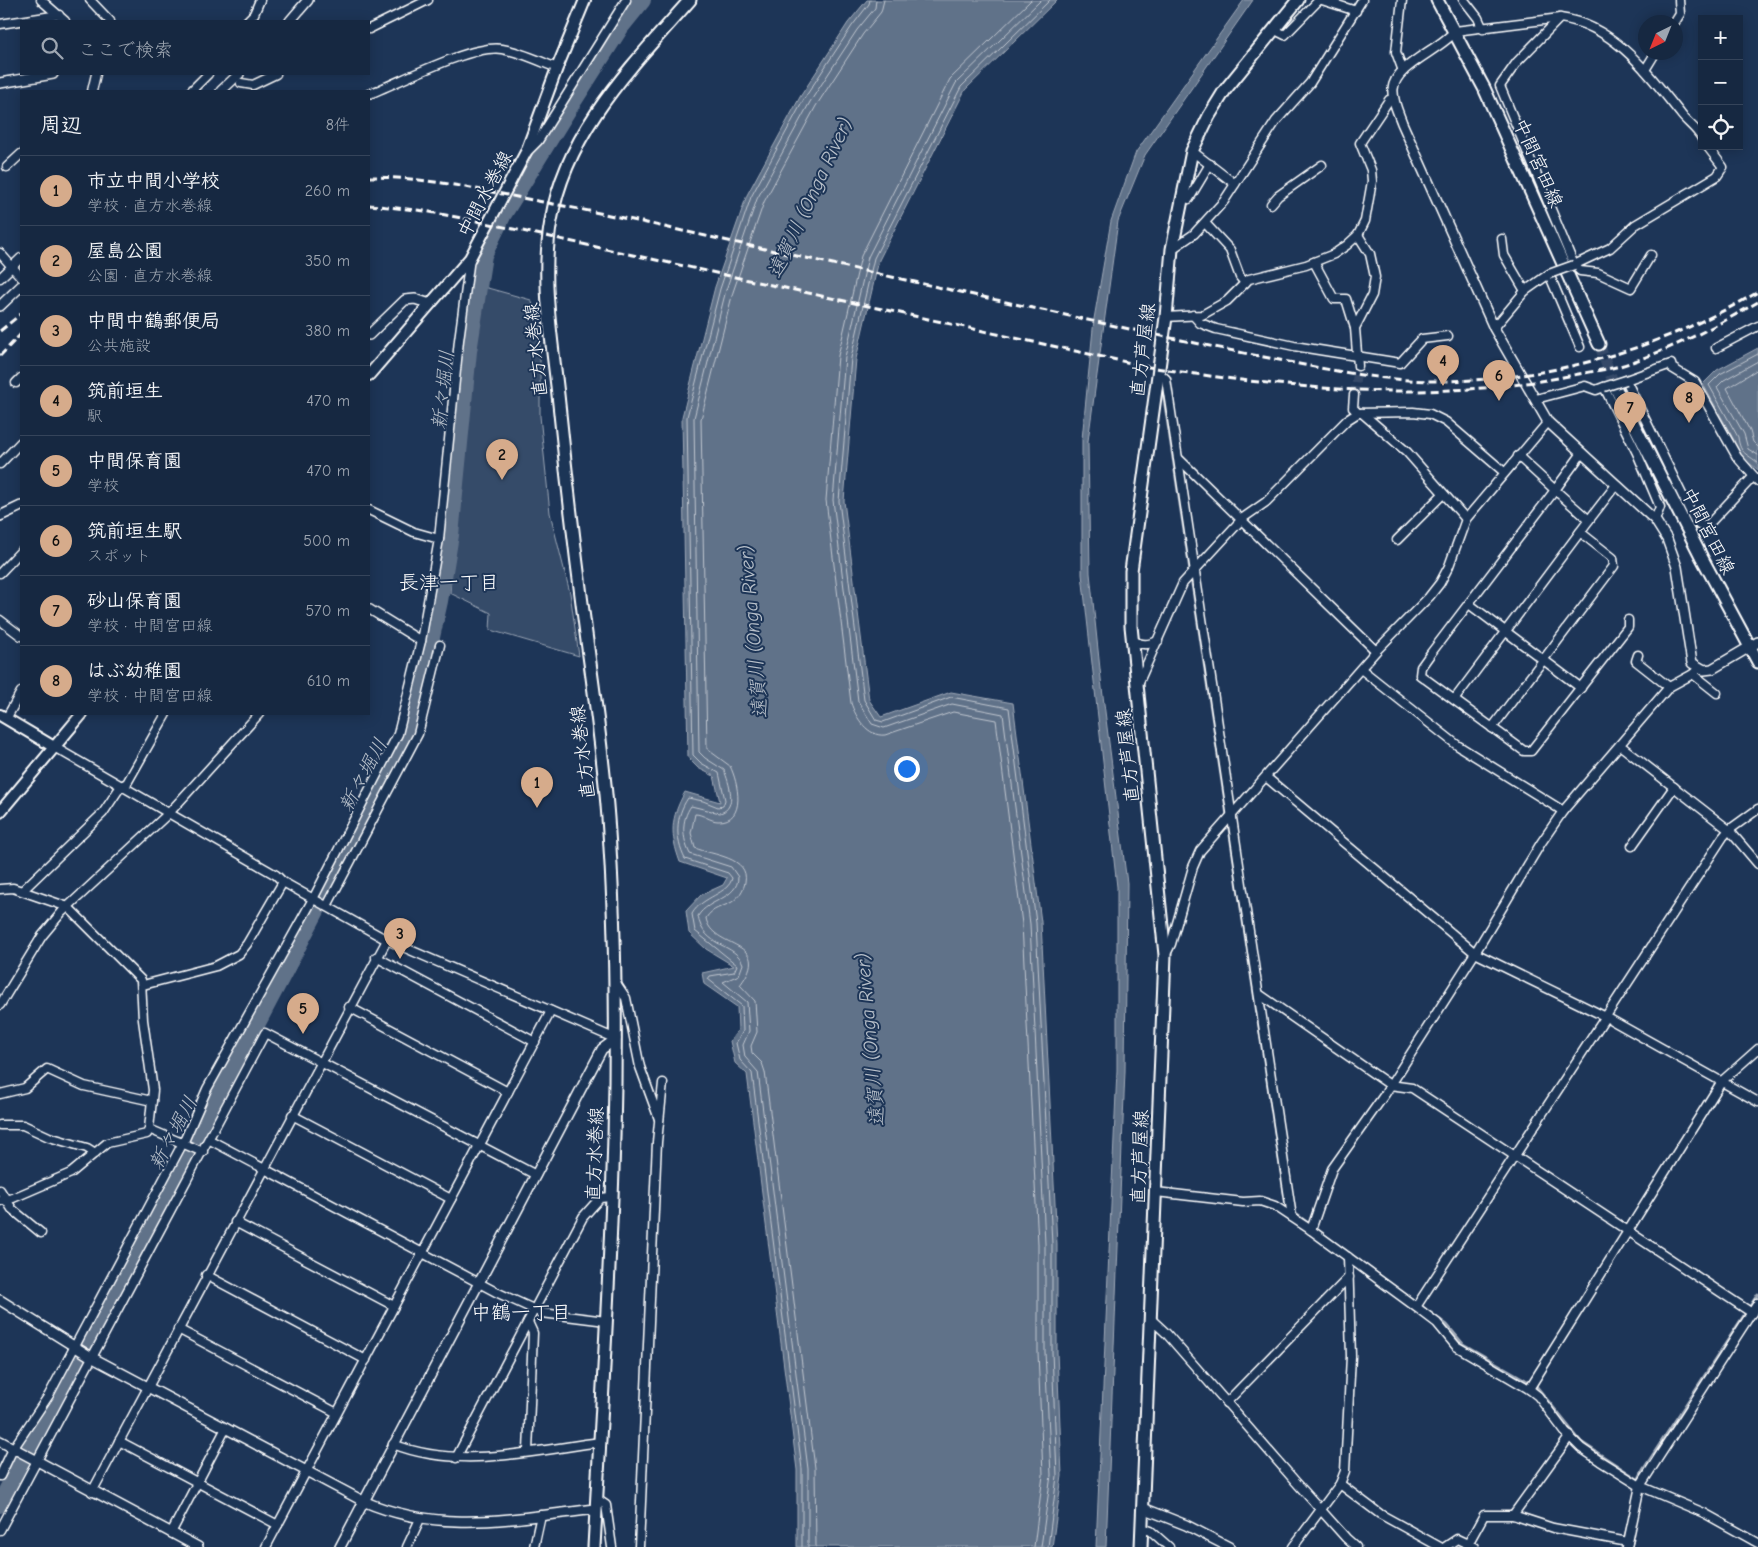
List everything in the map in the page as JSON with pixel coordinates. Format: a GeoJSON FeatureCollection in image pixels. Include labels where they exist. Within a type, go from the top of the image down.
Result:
{"type":"FeatureCollection","features":[{"type":"Feature","properties":{"kind":"main road","name":"中間水巻線"},"geometry":{"type":"LineString","coordinates":[[370,374],[470,258],[526,152],[585,0]]}},
{"type":"Feature","properties":{"kind":"main road","name":"直方水巻線"},"geometry":{"type":"LineString","coordinates":[[594,1547],[611,1196],[616,984],[608,814],[569,502],[548,289],[548,248],[551,219],[559,187],[577,142],[610,92],[690,0]]}},
{"type":"Feature","properties":{"kind":"main road","name":"直方芦屋線"},"geometry":{"type":"LineString","coordinates":[[1141,1547],[1152,1320],[1165,955],[1133,640],[1131,571],[1166,316],[1172,249],[1192,151],[1209,116],[1225,90],[1298,0]]}},
{"type":"Feature","properties":{"kind":"main road","name":"中間宮田線"},"geometry":{"type":"LineString","coordinates":[[1437,0],[1455,31],[1508,139],[1599,344]]}},
{"type":"Feature","properties":{"kind":"main road","name":"中間宮田線"},"geometry":{"type":"LineString","coordinates":[[1609,387],[1754,645],[1758,662]]}},
{"type":"Feature","properties":{"kind":"main road"},"geometry":{"type":"LineString","coordinates":[[0,812],[81,715]]}},
{"type":"Feature","properties":{"kind":"main road"},"geometry":{"type":"LineString","coordinates":[[3,717],[54,747]]}},
{"type":"Feature","properties":{"kind":"street"},"geometry":{"type":"LineString","coordinates":[[41,0],[62,18]]}},
{"type":"Feature","properties":{"kind":"street"},"geometry":{"type":"LineString","coordinates":[[90,0],[109,20]]}},
{"type":"Feature","properties":{"kind":"street"},"geometry":{"type":"LineString","coordinates":[[248,20],[254,14],[260,0]]}},
{"type":"Feature","properties":{"kind":"street"},"geometry":{"type":"LineString","coordinates":[[291,20],[308,0]]}},
{"type":"Feature","properties":{"kind":"street"},"geometry":{"type":"LineString","coordinates":[[370,29],[428,0]]}},
{"type":"Feature","properties":{"kind":"street"},"geometry":{"type":"LineString","coordinates":[[526,152],[538,141],[626,0]]}},
{"type":"Feature","properties":{"kind":"street"},"geometry":{"type":"LineString","coordinates":[[1273,29],[1285,35],[1321,0],[1356,11]]}},
{"type":"Feature","properties":{"kind":"street"},"geometry":{"type":"LineString","coordinates":[[1172,249],[1194,234],[1205,223],[1235,184],[1276,121],[1310,83],[1362,0]]}},
{"type":"Feature","properties":{"kind":"street"},"geometry":{"type":"LineString","coordinates":[[1402,0],[1396,52],[1402,71]]}},
{"type":"Feature","properties":{"kind":"street"},"geometry":{"type":"LineString","coordinates":[[1464,0],[1478,18],[1483,29]]}},
{"type":"Feature","properties":{"kind":"street"},"geometry":{"type":"LineString","coordinates":[[1679,15],[1680,0]]}},
{"type":"Feature","properties":{"kind":"street"},"geometry":{"type":"LineString","coordinates":[[41,20],[62,18]]}},
{"type":"Feature","properties":{"kind":"street"},"geometry":{"type":"LineString","coordinates":[[1560,18],[1517,62],[1500,86],[1574,265],[1580,271],[1598,273],[1632,288],[1651,255]]}},
{"type":"Feature","properties":{"kind":"street"},"geometry":{"type":"LineString","coordinates":[[1698,134],[1645,70],[1620,46],[1599,31],[1573,20],[1560,18],[1455,31],[1449,39],[1402,71],[1394,82],[1394,99],[1402,123],[1494,328],[1548,422],[1655,520],[1666,539],[1677,567],[1692,662],[1696,671],[1717,693]]}},
{"type":"Feature","properties":{"kind":"street"},"geometry":{"type":"LineString","coordinates":[[0,24],[20,22]]}},
{"type":"Feature","properties":{"kind":"street"},"geometry":{"type":"LineString","coordinates":[[370,94],[482,49],[501,48],[557,68]]}},
{"type":"Feature","properties":{"kind":"street"},"geometry":{"type":"LineString","coordinates":[[1645,70],[1651,60]]}},
{"type":"Feature","properties":{"kind":"street"},"geometry":{"type":"LineString","coordinates":[[0,83],[47,75]]}},
{"type":"Feature","properties":{"kind":"street"},"geometry":{"type":"LineString","coordinates":[[92,90],[96,75]]}},
{"type":"Feature","properties":{"kind":"street"},"geometry":{"type":"LineString","coordinates":[[192,90],[207,75]]}},
{"type":"Feature","properties":{"kind":"street"},"geometry":{"type":"LineString","coordinates":[[223,90],[239,79],[253,85],[274,75]]}},
{"type":"Feature","properties":{"kind":"street"},"geometry":{"type":"LineString","coordinates":[[1166,316],[1202,315],[1214,310],[1249,279],[1314,262],[1334,254],[1358,235],[1364,221],[1372,182],[1371,170],[1360,143],[1389,100],[1394,99]]}},
{"type":"Feature","properties":{"kind":"street"},"geometry":{"type":"LineString","coordinates":[[1494,328],[1525,291],[1550,274],[1610,248],[1635,225],[1717,176],[1723,166],[1710,150]]}},
{"type":"Feature","properties":{"kind":"street"},"geometry":{"type":"LineString","coordinates":[[1192,151],[1235,184]]}},
{"type":"Feature","properties":{"kind":"street"},"geometry":{"type":"LineString","coordinates":[[7,167],[20,155]]}},
{"type":"Feature","properties":{"kind":"street"},"geometry":{"type":"LineString","coordinates":[[1189,199],[1210,164]]}},
{"type":"Feature","properties":{"kind":"street"},"geometry":{"type":"LineString","coordinates":[[1271,204],[1278,196],[1322,165]]}},
{"type":"Feature","properties":{"kind":"street"},"geometry":{"type":"LineString","coordinates":[[1205,223],[1230,250],[1240,277],[1245,283]]}},
{"type":"Feature","properties":{"kind":"street"},"geometry":{"type":"LineString","coordinates":[[1355,328],[1372,295],[1375,277],[1370,254],[1358,235]]}},
{"type":"Feature","properties":{"kind":"street"},"geometry":{"type":"LineString","coordinates":[[1502,239],[1501,247],[1504,255],[1525,291]]}},
{"type":"Feature","properties":{"kind":"street"},"geometry":{"type":"LineString","coordinates":[[0,253],[20,276]]}},
{"type":"Feature","properties":{"kind":"street"},"geometry":{"type":"LineString","coordinates":[[0,1476],[75,1348],[184,1143],[207,1089],[314,899],[398,734],[421,641],[439,539],[456,359],[470,258]]}},
{"type":"Feature","properties":{"kind":"street"},"geometry":{"type":"LineString","coordinates":[[0,278],[20,259]]}},
{"type":"Feature","properties":{"kind":"street"},"geometry":{"type":"LineString","coordinates":[[1314,262],[1334,299],[1346,299],[1355,328],[1358,366]]}},
{"type":"Feature","properties":{"kind":"street"},"geometry":{"type":"LineString","coordinates":[[1550,274],[1580,347]]}},
{"type":"Feature","properties":{"kind":"street"},"geometry":{"type":"LineString","coordinates":[[0,306],[20,287]]}},
{"type":"Feature","properties":{"kind":"street"},"geometry":{"type":"LineString","coordinates":[[370,334],[405,300],[415,298],[430,304]]}},
{"type":"Feature","properties":{"kind":"street"},"geometry":{"type":"LineString","coordinates":[[1193,315],[1200,323],[1216,329],[1294,346],[1400,363],[1422,339],[1448,336]]}},
{"type":"Feature","properties":{"kind":"street"},"geometry":{"type":"LineString","coordinates":[[1716,348],[1758,326]]}},
{"type":"Feature","properties":{"kind":"street"},"geometry":{"type":"LineString","coordinates":[[1536,399],[1584,386],[1596,390],[1609,387],[1626,380],[1671,364],[1672,368],[1695,382],[1737,457],[1756,479],[1707,526],[1700,525],[1694,519],[1626,380]]}},
{"type":"Feature","properties":{"kind":"street"},"geometry":{"type":"LineString","coordinates":[[1158,372],[1166,379],[1233,814],[1292,1217]]}},
{"type":"Feature","properties":{"kind":"street"},"geometry":{"type":"LineString","coordinates":[[1609,387],[1660,507],[1655,520]]}},
{"type":"Feature","properties":{"kind":"street"},"geometry":{"type":"LineString","coordinates":[[1354,395],[1353,408],[1407,452],[1466,518]]}},
{"type":"Feature","properties":{"kind":"street"},"geometry":{"type":"LineString","coordinates":[[1138,684],[1183,583],[1243,518],[1266,502],[1347,420],[1360,413],[1413,412],[1430,414],[1446,422],[1504,472]]}},
{"type":"Feature","properties":{"kind":"street"},"geometry":{"type":"LineString","coordinates":[[1165,955],[1171,944],[1196,859],[1200,852],[1376,651],[1440,583],[1460,540],[1466,518],[1548,422]]}},
{"type":"Feature","properties":{"kind":"street"},"geometry":{"type":"LineString","coordinates":[[0,464],[20,443]]}},
{"type":"Feature","properties":{"kind":"street"},"geometry":{"type":"LineString","coordinates":[[1582,454],[1421,668],[1420,675],[1524,752],[1531,751],[1628,627],[1628,620]]}},
{"type":"Feature","properties":{"kind":"street"},"geometry":{"type":"LineString","coordinates":[[1518,456],[1589,520]]}},
{"type":"Feature","properties":{"kind":"street"},"geometry":{"type":"LineString","coordinates":[[1178,458],[1243,518],[1376,651]]}},
{"type":"Feature","properties":{"kind":"street"},"geometry":{"type":"LineString","coordinates":[[1454,700],[1616,484]]}},
{"type":"Feature","properties":{"kind":"street"},"geometry":{"type":"LineString","coordinates":[[1398,540],[1443,494]]}},
{"type":"Feature","properties":{"kind":"street"},"geometry":{"type":"LineString","coordinates":[[0,516],[20,506]]}},
{"type":"Feature","properties":{"kind":"street"},"geometry":{"type":"LineString","coordinates":[[370,510],[414,532],[439,539]]}},
{"type":"Feature","properties":{"kind":"street"},"geometry":{"type":"LineString","coordinates":[[1492,728],[1614,566],[1613,558],[1580,532]]}},
{"type":"Feature","properties":{"kind":"street"},"geometry":{"type":"LineString","coordinates":[[0,573],[20,552]]}},
{"type":"Feature","properties":{"kind":"street"},"geometry":{"type":"LineString","coordinates":[[1469,604],[1581,688]]}},
{"type":"Feature","properties":{"kind":"street"},"geometry":{"type":"LineString","coordinates":[[370,610],[421,641]]}},
{"type":"Feature","properties":{"kind":"street"},"geometry":{"type":"LineString","coordinates":[[0,620],[20,635]]}},
{"type":"Feature","properties":{"kind":"street"},"geometry":{"type":"LineString","coordinates":[[1133,640],[1139,644],[1149,645],[1158,641]]}},
{"type":"Feature","properties":{"kind":"street"},"geometry":{"type":"LineString","coordinates":[[325,906],[418,734],[440,645]]}},
{"type":"Feature","properties":{"kind":"street"},"geometry":{"type":"LineString","coordinates":[[1311,1230],[1332,1169],[1390,1085],[1475,953],[1541,843],[1563,811],[1621,746],[1669,687],[1696,671],[1712,669],[1754,645]]}},
{"type":"Feature","properties":{"kind":"street"},"geometry":{"type":"LineString","coordinates":[[1638,655],[1636,661],[1669,687]]}},
{"type":"Feature","properties":{"kind":"street"},"geometry":{"type":"LineString","coordinates":[[1361,669],[1458,745],[1563,811]]}},
{"type":"Feature","properties":{"kind":"street"},"geometry":{"type":"LineString","coordinates":[[3,717],[20,693]]}},
{"type":"Feature","properties":{"kind":"street"},"geometry":{"type":"LineString","coordinates":[[22,892],[103,813],[121,786],[127,783],[165,715]]}},
{"type":"Feature","properties":{"kind":"street"},"geometry":{"type":"LineString","coordinates":[[0,1005],[42,936],[68,906],[169,813],[258,715]]}},
{"type":"Feature","properties":{"kind":"street"},"geometry":{"type":"LineString","coordinates":[[1621,746],[1729,830],[1758,864]]}},
{"type":"Feature","properties":{"kind":"street"},"geometry":{"type":"LineString","coordinates":[[54,747],[276,875],[282,882],[387,940],[616,1039]]}},
{"type":"Feature","properties":{"kind":"street"},"geometry":{"type":"LineString","coordinates":[[1266,777],[1475,953],[1606,1017],[1758,1102]]}},
{"type":"Feature","properties":{"kind":"street"},"geometry":{"type":"LineString","coordinates":[[1632,846],[1674,787]]}},
{"type":"Feature","properties":{"kind":"street"},"geometry":{"type":"LineString","coordinates":[[1416,1306],[1729,830],[1758,809]]}},
{"type":"Feature","properties":{"kind":"street"},"geometry":{"type":"LineString","coordinates":[[142,984],[216,966],[239,954],[282,882]]}},
{"type":"Feature","properties":{"kind":"street"},"geometry":{"type":"LineString","coordinates":[[0,889],[13,888],[68,906],[107,944],[142,984],[143,1020],[152,1077],[152,1101],[147,1134],[107,1143],[71,1173],[3,1201]]}},
{"type":"Feature","properties":{"kind":"street"},"geometry":{"type":"LineString","coordinates":[[92,1492],[320,1061],[387,940]]}},
{"type":"Feature","properties":{"kind":"street"},"geometry":{"type":"LineString","coordinates":[[376,957],[534,1042]]}},
{"type":"Feature","properties":{"kind":"street"},"geometry":{"type":"LineString","coordinates":[[616,984],[626,998],[640,1068],[659,1119]]}},
{"type":"Feature","properties":{"kind":"street"},"geometry":{"type":"LineString","coordinates":[[1259,994],[1390,1085],[1412,1088],[1752,1313]]}},
{"type":"Feature","properties":{"kind":"street"},"geometry":{"type":"LineString","coordinates":[[349,1007],[508,1092]]}},
{"type":"Feature","properties":{"kind":"street"},"geometry":{"type":"LineString","coordinates":[[266,1547],[551,1010]]}},
{"type":"Feature","properties":{"kind":"street"},"geometry":{"type":"LineString","coordinates":[[0,1530],[200,1151],[210,1140],[265,1033],[536,1175]]}},
{"type":"Feature","properties":{"kind":"street"},"geometry":{"type":"LineString","coordinates":[[340,1547],[602,1049],[616,1039]]}},
{"type":"Feature","properties":{"kind":"street"},"geometry":{"type":"LineString","coordinates":[[1529,1389],[1722,1081],[1758,1050]]}},
{"type":"Feature","properties":{"kind":"street"},"geometry":{"type":"LineString","coordinates":[[0,1094],[25,1088],[47,1069],[84,1086],[152,1101]]}},
{"type":"Feature","properties":{"kind":"street"},"geometry":{"type":"LineString","coordinates":[[639,1547],[659,1119],[663,1083]]}},
{"type":"Feature","properties":{"kind":"street"},"geometry":{"type":"LineString","coordinates":[[292,1115],[451,1199]]}},
{"type":"Feature","properties":{"kind":"street"},"geometry":{"type":"LineString","coordinates":[[0,1125],[23,1125],[50,1137],[95,1152]]}},
{"type":"Feature","properties":{"kind":"street"},"geometry":{"type":"LineString","coordinates":[[149,1128],[200,1151]]}},
{"type":"Feature","properties":{"kind":"street"},"geometry":{"type":"LineString","coordinates":[[210,1140],[479,1283],[534,1310],[584,1320],[606,1321]]}},
{"type":"Feature","properties":{"kind":"street"},"geometry":{"type":"LineString","coordinates":[[0,1190],[3,1201],[41,1233]]}},
{"type":"Feature","properties":{"kind":"street"},"geometry":{"type":"LineString","coordinates":[[1156,1192],[1243,1202],[1260,1201],[1274,1206],[1311,1230],[1416,1306],[1437,1323],[1456,1346],[1538,1396],[1570,1436],[1587,1452],[1640,1486],[1704,1513],[1758,1544]]}},
{"type":"Feature","properties":{"kind":"street"},"geometry":{"type":"LineString","coordinates":[[456,1458],[591,1206],[600,1198],[611,1196]]}},
{"type":"Feature","properties":{"kind":"street"},"geometry":{"type":"LineString","coordinates":[[235,1222],[394,1306]]}},
{"type":"Feature","properties":{"kind":"street"},"geometry":{"type":"LineString","coordinates":[[1293,1547],[1340,1484],[1345,1471],[1351,1356],[1348,1257]]}},
{"type":"Feature","properties":{"kind":"street"},"geometry":{"type":"LineString","coordinates":[[206,1276],[366,1360]]}},
{"type":"Feature","properties":{"kind":"street"},"geometry":{"type":"LineString","coordinates":[[1226,1402],[1349,1277]]}},
{"type":"Feature","properties":{"kind":"street"},"geometry":{"type":"LineString","coordinates":[[0,1300],[91,1357],[363,1501],[391,1512],[449,1523],[541,1515],[597,1504],[606,1505],[612,1547]]}},
{"type":"Feature","properties":{"kind":"street"},"geometry":{"type":"LineString","coordinates":[[1445,1547],[1457,1539],[1471,1546],[1484,1515],[1513,1515],[1553,1528],[1628,1544],[1640,1486],[1758,1303]]}},
{"type":"Feature","properties":{"kind":"street"},"geometry":{"type":"LineString","coordinates":[[1152,1320],[1166,1333],[1321,1511],[1356,1547]]}},
{"type":"Feature","properties":{"kind":"street"},"geometry":{"type":"LineString","coordinates":[[528,1322],[533,1333],[528,1451]]}},
{"type":"Feature","properties":{"kind":"street"},"geometry":{"type":"LineString","coordinates":[[178,1329],[337,1413]]}},
{"type":"Feature","properties":{"kind":"street"},"geometry":{"type":"LineString","coordinates":[[172,1533],[226,1428]]}},
{"type":"Feature","properties":{"kind":"street"},"geometry":{"type":"LineString","coordinates":[[1513,1515],[1570,1436]]}},
{"type":"Feature","properties":{"kind":"street"},"geometry":{"type":"LineString","coordinates":[[119,1441],[278,1525]]}},
{"type":"Feature","properties":{"kind":"street"},"geometry":{"type":"LineString","coordinates":[[0,1442],[198,1547]]}},
{"type":"Feature","properties":{"kind":"street"},"geometry":{"type":"LineString","coordinates":[[394,1444],[416,1453],[456,1458],[600,1442]]}},
{"type":"Feature","properties":{"kind":"street"},"geometry":{"type":"LineString","coordinates":[[1340,1484],[1380,1514],[1440,1547]]}},
{"type":"Feature","properties":{"kind":"street"},"geometry":{"type":"LineString","coordinates":[[1143,1508],[1186,1525],[1229,1547]]}},
{"type":"Feature","properties":{"kind":"street"},"geometry":{"type":"LineString","coordinates":[[534,1547],[541,1515]]}},
{"type":"Feature","properties":{"kind":"street"},"geometry":{"type":"LineString","coordinates":[[407,1547],[420,1519]]}},
{"type":"Feature","properties":{"kind":"street"},"geometry":{"type":"LineString","coordinates":[[1142,1528],[1152,1531],[1169,1547]]}},
{"type":"Feature","properties":{"kind":"shaded area"},"geometry":{"type":"Polygon","coordinates":[[[484,287],[531,300],[536,312],[540,311],[540,416],[550,513],[570,593],[579,656],[490,630],[491,613],[450,593],[460,447],[484,287]]]}},
{"type":"Feature","properties":{"kind":"water","name":"遠賀川 (Onga River)"},"geometry":{"type":"Polygon","coordinates":[[[867,0],[1057,0],[965,90],[879,260],[856,359],[844,501],[869,700],[881,717],[951,692],[1013,703],[1041,922],[1057,1244],[1057,1352],[1062,1476],[1052,1547],[797,1547],[797,1470],[747,1074],[735,1063],[730,1041],[738,1030],[737,1007],[704,984],[702,973],[734,966],[706,949],[689,933],[686,911],[701,895],[723,885],[727,878],[680,862],[673,835],[676,810],[685,792],[720,802],[714,776],[698,768],[688,758],[682,417],[715,287],[747,195],[800,97],[848,23],[867,0]]]}},
{"type":"Feature","properties":{"kind":"water"},"geometry":{"type":"Polygon","coordinates":[[[1244,0],[1253,0],[1145,155],[1118,221],[1088,441],[1090,573],[1102,688],[1127,883],[1125,1071],[1106,1547],[1096,1547],[1117,1070],[1117,887],[1082,574],[1082,439],[1094,319],[1111,221],[1136,152],[1244,0]]]}},
{"type":"Feature","properties":{"kind":"water"},"geometry":{"type":"Polygon","coordinates":[[[1758,348],[1758,470],[1738,455],[1734,446],[1734,440],[1703,384],[1717,370],[1758,348]]]}},
{"type":"Feature","properties":{"kind":"waterway","name":"新々堀川"},"geometry":{"type":"LineString","coordinates":[[0,1504],[171,1186],[410,732],[439,601],[450,535],[468,351],[483,255],[503,214],[566,112],[621,26],[642,0]]}},
{"type":"Feature","properties":{"kind":"waterway"},"geometry":{"type":"LineString","coordinates":[[1162,385],[1286,1206],[1288,1208]]}},
{"type":"Feature","properties":{"kind":"waterway"},"geometry":{"type":"LineString","coordinates":[[1293,1212],[1447,1325],[1463,1344],[1536,1386],[1581,1442],[1639,1480]]}},
{"type":"Feature","properties":{"kind":"waterway"},"geometry":{"type":"LineString","coordinates":[[1638,1481],[1643,1470],[1758,1294]]}},
{"type":"Feature","properties":{"kind":"waterway"},"geometry":{"type":"LineString","coordinates":[[1622,1547],[1630,1518]]}},
{"type":"Feature","properties":{"kind":"tunnel"},"geometry":{"type":"LineString","coordinates":[[1599,344],[1615,387]]}},
{"type":"Feature","properties":{"kind":"tunnel"},"geometry":{"type":"LineString","coordinates":[[1354,395],[1358,366]]}},
{"type":"Feature","properties":{"kind":"railway"},"geometry":{"type":"LineString","coordinates":[[370,177],[443,183],[592,212],[1274,359],[1337,371],[1401,380],[1444,381],[1485,379],[1567,367],[1607,357],[1646,344],[1722,312],[1758,292]]}},
{"type":"Feature","properties":{"kind":"railway"},"geometry":{"type":"LineString","coordinates":[[370,205],[425,211],[472,220],[1149,367],[1255,382],[1308,387],[1415,391],[1468,389],[1521,384],[1603,370],[1665,350],[1758,302]]}},
{"type":"Feature","properties":{"kind":"railway"},"geometry":{"type":"LineString","coordinates":[[0,331],[20,315]]}},
{"type":"Feature","properties":{"kind":"railway"},"geometry":{"type":"LineString","coordinates":[[0,356],[20,335]]}},
{"type":"Feature","properties":{"kind":"place","name":"筑前垣生"},"geometry":{"type":"Point","coordinates":[1443,386]}},
{"type":"Feature","properties":{"kind":"place","name":"筑前垣生駅"},"geometry":{"type":"Point","coordinates":[1499,401]}},
{"type":"Feature","properties":{"kind":"place","name":"はぶ幼稚園"},"geometry":{"type":"Point","coordinates":[1689,423]}},
{"type":"Feature","properties":{"kind":"place","name":"砂山保育園"},"geometry":{"type":"Point","coordinates":[1630,433]}},
{"type":"Feature","properties":{"kind":"place","name":"屋島公園"},"geometry":{"type":"Point","coordinates":[502,480]}},
{"type":"Feature","properties":{"kind":"place","name":"市立中間小学校"},"geometry":{"type":"Point","coordinates":[537,808]}},
{"type":"Feature","properties":{"kind":"place","name":"中間中鶴郵便局"},"geometry":{"type":"Point","coordinates":[400,959]}},
{"type":"Feature","properties":{"kind":"place","name":"中間保育園"},"geometry":{"type":"Point","coordinates":[303,1034]}},
{"type":"Feature","properties":{"kind":"district","name":"長津一丁目"},"geometry":{"type":"Point","coordinates":[449,582]}},
{"type":"Feature","properties":{"kind":"district","name":"中鶴一丁目"},"geometry":{"type":"Point","coordinates":[521,1312]}}]}
